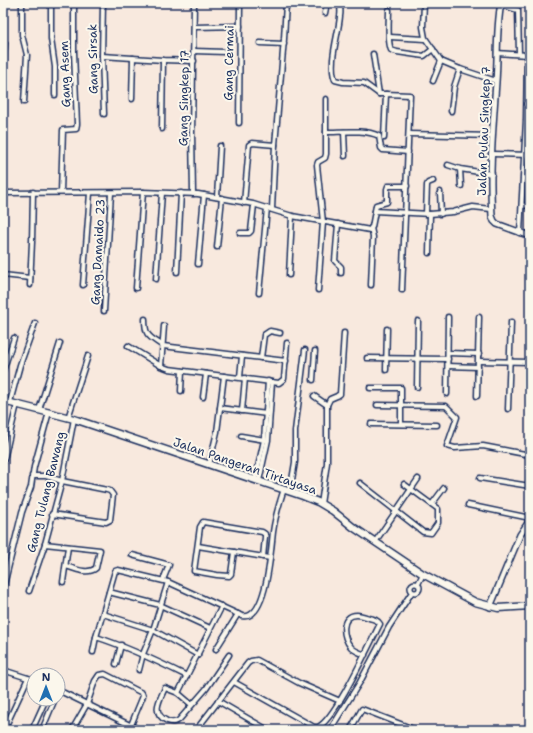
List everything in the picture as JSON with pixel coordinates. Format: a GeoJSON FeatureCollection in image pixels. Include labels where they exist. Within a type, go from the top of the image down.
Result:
{"type":"FeatureCollection","features":[{"type":"Feature","properties":{"kind":"main road","name":"Jalan Pangeran Tirtayasa"},"geometry":{"type":"LineString","coordinates":[[3,400],[74,419],[257,480],[321,504],[424,574],[462,596],[490,607],[530,606]]}},
{"type":"Feature","properties":{"kind":"street"},"geometry":{"type":"LineString","coordinates":[[22,3],[22,35],[26,55],[24,102]]}},
{"type":"Feature","properties":{"kind":"street","name":"Gang Asem"},"geometry":{"type":"LineString","coordinates":[[51,3],[51,39],[55,67],[55,95]]}},
{"type":"Feature","properties":{"kind":"street","name":"Gang Asem"},"geometry":{"type":"LineString","coordinates":[[62,192],[63,130],[76,129],[77,124],[74,52],[74,3]]}},
{"type":"Feature","properties":{"kind":"street","name":"Gang Sirsak"},"geometry":{"type":"LineString","coordinates":[[104,3],[102,56],[104,114]]}},
{"type":"Feature","properties":{"kind":"street","name":"Gang Singkep 17"},"geometry":{"type":"LineString","coordinates":[[193,194],[192,132],[195,26],[194,3]]}},
{"type":"Feature","properties":{"kind":"street","name":"Gang Cermai"},"geometry":{"type":"LineString","coordinates":[[239,123],[240,3]]}},
{"type":"Feature","properties":{"kind":"street"},"geometry":{"type":"LineString","coordinates":[[259,293],[275,145],[286,3]]}},
{"type":"Feature","properties":{"kind":"street"},"geometry":{"type":"LineString","coordinates":[[325,13],[327,3]]}},
{"type":"Feature","properties":{"kind":"street"},"geometry":{"type":"LineString","coordinates":[[340,3],[340,15],[334,47],[335,80],[364,83],[378,94],[408,95],[410,97],[402,290]]}},
{"type":"Feature","properties":{"kind":"street"},"geometry":{"type":"LineString","coordinates":[[424,3],[423,27],[425,38],[441,61],[496,81]]}},
{"type":"Feature","properties":{"kind":"street"},"geometry":{"type":"LineString","coordinates":[[500,4],[518,10],[520,54]]}},
{"type":"Feature","properties":{"kind":"street","name":"Jalan Pulau Singkep 7"},"geometry":{"type":"LineString","coordinates":[[500,4],[496,37],[496,81],[492,136],[492,209],[494,221],[497,224],[530,236]]}},
{"type":"Feature","properties":{"kind":"street"},"geometry":{"type":"LineString","coordinates":[[389,10],[390,48],[397,52],[424,56],[433,49]]}},
{"type":"Feature","properties":{"kind":"street"},"geometry":{"type":"LineString","coordinates":[[195,26],[240,26]]}},
{"type":"Feature","properties":{"kind":"street"},"geometry":{"type":"LineString","coordinates":[[390,37],[425,38]]}},
{"type":"Feature","properties":{"kind":"street"},"geometry":{"type":"LineString","coordinates":[[3,78],[5,43]]}},
{"type":"Feature","properties":{"kind":"street"},"geometry":{"type":"LineString","coordinates":[[260,43],[284,44]]}},
{"type":"Feature","properties":{"kind":"street"},"geometry":{"type":"LineString","coordinates":[[194,51],[225,52]]}},
{"type":"Feature","properties":{"kind":"street"},"geometry":{"type":"LineString","coordinates":[[497,53],[529,55],[520,233]]}},
{"type":"Feature","properties":{"kind":"street"},"geometry":{"type":"LineString","coordinates":[[373,54],[378,94]]}},
{"type":"Feature","properties":{"kind":"street"},"geometry":{"type":"LineString","coordinates":[[102,56],[194,61]]}},
{"type":"Feature","properties":{"kind":"street"},"geometry":{"type":"LineString","coordinates":[[132,99],[134,58]]}},
{"type":"Feature","properties":{"kind":"street"},"geometry":{"type":"LineString","coordinates":[[162,129],[163,60]]}},
{"type":"Feature","properties":{"kind":"street"},"geometry":{"type":"LineString","coordinates":[[433,81],[441,61]]}},
{"type":"Feature","properties":{"kind":"street"},"geometry":{"type":"LineString","coordinates":[[451,111],[454,88],[460,69]]}},
{"type":"Feature","properties":{"kind":"street"},"geometry":{"type":"LineString","coordinates":[[384,138],[386,94]]}},
{"type":"Feature","properties":{"kind":"street"},"geometry":{"type":"LineString","coordinates":[[318,290],[323,222],[317,165],[318,162],[326,156],[326,99]]}},
{"type":"Feature","properties":{"kind":"street"},"geometry":{"type":"LineString","coordinates":[[326,132],[376,134],[379,136],[381,148],[383,150],[408,152]]}},
{"type":"Feature","properties":{"kind":"street"},"geometry":{"type":"LineString","coordinates":[[344,132],[345,156]]}},
{"type":"Feature","properties":{"kind":"street"},"geometry":{"type":"LineString","coordinates":[[409,134],[492,136]]}},
{"type":"Feature","properties":{"kind":"street"},"geometry":{"type":"LineString","coordinates":[[244,203],[249,145],[252,143],[275,145]]}},
{"type":"Feature","properties":{"kind":"street"},"geometry":{"type":"LineString","coordinates":[[217,197],[220,146]]}},
{"type":"Feature","properties":{"kind":"street"},"geometry":{"type":"LineString","coordinates":[[492,154],[530,155]]}},
{"type":"Feature","properties":{"kind":"street"},"geometry":{"type":"LineString","coordinates":[[448,165],[460,169],[492,174]]}},
{"type":"Feature","properties":{"kind":"street"},"geometry":{"type":"LineString","coordinates":[[460,169],[461,186]]}},
{"type":"Feature","properties":{"kind":"street"},"geometry":{"type":"LineString","coordinates":[[429,253],[427,186],[428,183],[433,181]]}},
{"type":"Feature","properties":{"kind":"street"},"geometry":{"type":"LineString","coordinates":[[371,285],[375,235],[372,228],[377,204],[387,202],[387,188],[389,186],[407,186]]}},
{"type":"Feature","properties":{"kind":"street"},"geometry":{"type":"LineString","coordinates":[[30,285],[33,192]]}},
{"type":"Feature","properties":{"kind":"street"},"geometry":{"type":"LineString","coordinates":[[3,193],[143,192],[193,194],[222,198],[292,216],[323,222],[370,230],[372,228]]}},
{"type":"Feature","properties":{"kind":"street"},"geometry":{"type":"LineString","coordinates":[[136,288],[143,192]]}},
{"type":"Feature","properties":{"kind":"street"},"geometry":{"type":"LineString","coordinates":[[440,192],[441,214]]}},
{"type":"Feature","properties":{"kind":"street"},"geometry":{"type":"LineString","coordinates":[[83,285],[90,193]]}},
{"type":"Feature","properties":{"kind":"street","name":"Gang Damaido 23"},"geometry":{"type":"LineString","coordinates":[[104,311],[111,193]]}},
{"type":"Feature","properties":{"kind":"street"},"geometry":{"type":"LineString","coordinates":[[156,279],[162,193]]}},
{"type":"Feature","properties":{"kind":"street"},"geometry":{"type":"LineString","coordinates":[[177,272],[181,193]]}},
{"type":"Feature","properties":{"kind":"street"},"geometry":{"type":"LineString","coordinates":[[198,264],[204,196]]}},
{"type":"Feature","properties":{"kind":"street"},"geometry":{"type":"LineString","coordinates":[[217,247],[222,198]]}},
{"type":"Feature","properties":{"kind":"street"},"geometry":{"type":"LineString","coordinates":[[3,203],[3,243]]}},
{"type":"Feature","properties":{"kind":"street"},"geometry":{"type":"LineString","coordinates":[[240,233],[249,233],[251,231],[254,205]]}},
{"type":"Feature","properties":{"kind":"street"},"geometry":{"type":"LineString","coordinates":[[522,206],[530,205]]}},
{"type":"Feature","properties":{"kind":"street"},"geometry":{"type":"LineString","coordinates":[[375,211],[441,214],[473,207],[492,209]]}},
{"type":"Feature","properties":{"kind":"street"},"geometry":{"type":"LineString","coordinates":[[289,275],[292,216]]}},
{"type":"Feature","properties":{"kind":"street"},"geometry":{"type":"LineString","coordinates":[[338,224],[335,261],[341,267],[341,273]]}},
{"type":"Feature","properties":{"kind":"street"},"geometry":{"type":"LineString","coordinates":[[3,275],[30,278]]}},
{"type":"Feature","properties":{"kind":"street"},"geometry":{"type":"LineString","coordinates":[[447,394],[448,317]]}},
{"type":"Feature","properties":{"kind":"street"},"geometry":{"type":"LineString","coordinates":[[477,396],[479,317]]}},
{"type":"Feature","properties":{"kind":"street"},"geometry":{"type":"LineString","coordinates":[[145,319],[147,334],[163,346],[286,361]]}},
{"type":"Feature","properties":{"kind":"street"},"geometry":{"type":"LineString","coordinates":[[417,387],[418,321]]}},
{"type":"Feature","properties":{"kind":"street"},"geometry":{"type":"LineString","coordinates":[[508,409],[511,322]]}},
{"type":"Feature","properties":{"kind":"street"},"geometry":{"type":"LineString","coordinates":[[10,402],[20,365],[35,323]]}},
{"type":"Feature","properties":{"kind":"street"},"geometry":{"type":"LineString","coordinates":[[161,366],[164,326]]}},
{"type":"Feature","properties":{"kind":"street"},"geometry":{"type":"LineString","coordinates":[[386,370],[387,329]]}},
{"type":"Feature","properties":{"kind":"street"},"geometry":{"type":"LineString","coordinates":[[261,358],[264,335],[270,331],[280,333]]}},
{"type":"Feature","properties":{"kind":"street"},"geometry":{"type":"LineString","coordinates":[[321,504],[327,463],[327,405],[330,399],[340,394],[344,333]]}},
{"type":"Feature","properties":{"kind":"street"},"geometry":{"type":"LineString","coordinates":[[3,371],[14,338]]}},
{"type":"Feature","properties":{"kind":"street"},"geometry":{"type":"LineString","coordinates":[[39,410],[60,343]]}},
{"type":"Feature","properties":{"kind":"street"},"geometry":{"type":"LineString","coordinates":[[128,346],[161,366],[182,371],[279,383],[284,379],[287,343]]}},
{"type":"Feature","properties":{"kind":"street"},"geometry":{"type":"LineString","coordinates":[[93,652],[115,571],[118,570],[165,581],[245,617],[250,616],[259,605],[265,587],[276,514],[287,491],[295,462],[295,431],[304,369],[305,350]]}},
{"type":"Feature","properties":{"kind":"street"},"geometry":{"type":"LineString","coordinates":[[313,380],[315,351]]}},
{"type":"Feature","properties":{"kind":"street"},"geometry":{"type":"LineString","coordinates":[[448,353],[479,354]]}},
{"type":"Feature","properties":{"kind":"street"},"geometry":{"type":"LineString","coordinates":[[68,418],[88,356]]}},
{"type":"Feature","properties":{"kind":"street"},"geometry":{"type":"LineString","coordinates":[[240,377],[242,356]]}},
{"type":"Feature","properties":{"kind":"street"},"geometry":{"type":"LineString","coordinates":[[367,358],[448,359]]}},
{"type":"Feature","properties":{"kind":"street"},"geometry":{"type":"LineString","coordinates":[[479,360],[530,362]]}},
{"type":"Feature","properties":{"kind":"street"},"geometry":{"type":"LineString","coordinates":[[448,366],[478,367]]}},
{"type":"Feature","properties":{"kind":"street"},"geometry":{"type":"LineString","coordinates":[[304,369],[314,369]]}},
{"type":"Feature","properties":{"kind":"street"},"geometry":{"type":"LineString","coordinates":[[181,391],[182,371]]}},
{"type":"Feature","properties":{"kind":"street"},"geometry":{"type":"LineString","coordinates":[[203,397],[206,374]]}},
{"type":"Feature","properties":{"kind":"street"},"geometry":{"type":"LineString","coordinates":[[209,464],[217,432],[224,376]]}},
{"type":"Feature","properties":{"kind":"street"},"geometry":{"type":"LineString","coordinates":[[242,411],[245,378]]}},
{"type":"Feature","properties":{"kind":"street"},"geometry":{"type":"LineString","coordinates":[[257,480],[266,440],[270,382]]}},
{"type":"Feature","properties":{"kind":"street"},"geometry":{"type":"LineString","coordinates":[[370,388],[401,388],[401,424]]}},
{"type":"Feature","properties":{"kind":"street"},"geometry":{"type":"LineString","coordinates":[[314,396],[327,405]]}},
{"type":"Feature","properties":{"kind":"street"},"geometry":{"type":"LineString","coordinates":[[3,464],[17,404]]}},
{"type":"Feature","properties":{"kind":"street"},"geometry":{"type":"LineString","coordinates":[[377,405],[446,406],[457,417],[448,446],[455,448],[483,446],[530,455]]}},
{"type":"Feature","properties":{"kind":"street"},"geometry":{"type":"LineString","coordinates":[[220,408],[267,414]]}},
{"type":"Feature","properties":{"kind":"street"},"geometry":{"type":"LineString","coordinates":[[4,585],[22,512],[31,487],[32,476],[49,412]]}},
{"type":"Feature","properties":{"kind":"street","name":"Gang Tulang Bawang"},"geometry":{"type":"LineString","coordinates":[[29,591],[45,544],[62,481],[74,419]]}},
{"type":"Feature","properties":{"kind":"street"},"geometry":{"type":"LineString","coordinates":[[371,424],[437,425]]}},
{"type":"Feature","properties":{"kind":"street"},"geometry":{"type":"LineString","coordinates":[[241,436],[266,440]]}},
{"type":"Feature","properties":{"kind":"street"},"geometry":{"type":"LineString","coordinates":[[32,476],[46,476],[62,481],[110,491],[113,495],[110,520],[106,522],[52,514]]}},
{"type":"Feature","properties":{"kind":"street"},"geometry":{"type":"LineString","coordinates":[[375,542],[418,478]]}},
{"type":"Feature","properties":{"kind":"street"},"geometry":{"type":"LineString","coordinates":[[480,478],[530,486]]}},
{"type":"Feature","properties":{"kind":"street"},"geometry":{"type":"LineString","coordinates":[[360,483],[423,532],[431,533],[438,523],[438,509],[404,484]]}},
{"type":"Feature","properties":{"kind":"street"},"geometry":{"type":"LineString","coordinates":[[432,504],[444,488]]}},
{"type":"Feature","properties":{"kind":"street"},"geometry":{"type":"LineString","coordinates":[[468,505],[530,519],[520,535],[490,607]]}},
{"type":"Feature","properties":{"kind":"street"},"geometry":{"type":"LineString","coordinates":[[234,552],[231,574],[227,577],[194,570],[201,524],[206,522],[262,532],[265,534],[263,557]]}},
{"type":"Feature","properties":{"kind":"street"},"geometry":{"type":"LineString","coordinates":[[45,544],[100,550],[96,568],[92,571],[83,571],[66,566]]}},
{"type":"Feature","properties":{"kind":"street"},"geometry":{"type":"LineString","coordinates":[[198,546],[270,558]]}},
{"type":"Feature","properties":{"kind":"street"},"geometry":{"type":"LineString","coordinates":[[63,582],[68,547]]}},
{"type":"Feature","properties":{"kind":"street"},"geometry":{"type":"LineString","coordinates":[[132,555],[169,565],[153,630],[143,654],[139,670]]}},
{"type":"Feature","properties":{"kind":"street"},"geometry":{"type":"LineString","coordinates":[[3,563],[8,564]]}},
{"type":"Feature","properties":{"kind":"street"},"geometry":{"type":"LineString","coordinates":[[330,730],[360,682],[389,627],[412,592],[410,589],[411,585],[414,583],[418,584],[424,574]]}},
{"type":"Feature","properties":{"kind":"street"},"geometry":{"type":"LineString","coordinates":[[109,592],[160,605],[210,628]]}},
{"type":"Feature","properties":{"kind":"street"},"geometry":{"type":"LineString","coordinates":[[178,693],[222,606]]}},
{"type":"Feature","properties":{"kind":"street"},"geometry":{"type":"LineString","coordinates":[[103,614],[153,630],[198,655]]}},
{"type":"Feature","properties":{"kind":"street"},"geometry":{"type":"LineString","coordinates":[[216,649],[238,614]]}},
{"type":"Feature","properties":{"kind":"street"},"geometry":{"type":"LineString","coordinates":[[234,682],[314,727],[323,726],[340,701],[365,655],[380,624],[380,622],[365,616],[352,616],[344,625],[344,634],[352,648],[365,655]]}},
{"type":"Feature","properties":{"kind":"street"},"geometry":{"type":"LineString","coordinates":[[96,637],[143,654],[187,676]]}},
{"type":"Feature","properties":{"kind":"street"},"geometry":{"type":"LineString","coordinates":[[116,664],[121,645]]}},
{"type":"Feature","properties":{"kind":"street"},"geometry":{"type":"LineString","coordinates":[[192,705],[178,693],[165,688],[158,707],[158,712],[160,716],[170,722],[176,722],[183,716],[206,689],[229,655]]}},
{"type":"Feature","properties":{"kind":"street"},"geometry":{"type":"LineString","coordinates":[[196,730],[251,661],[257,660],[299,683],[340,701]]}},
{"type":"Feature","properties":{"kind":"street"},"geometry":{"type":"LineString","coordinates":[[4,671],[26,677]]}},
{"type":"Feature","properties":{"kind":"street"},"geometry":{"type":"LineString","coordinates":[[72,730],[87,704],[95,681],[102,674],[109,675],[141,692],[143,696],[130,728]]}},
{"type":"Feature","properties":{"kind":"street"},"geometry":{"type":"LineString","coordinates":[[4,730],[26,682]]}},
{"type":"Feature","properties":{"kind":"street"},"geometry":{"type":"LineString","coordinates":[[66,695],[87,704],[130,728],[140,730]]}},
{"type":"Feature","properties":{"kind":"street"},"geometry":{"type":"LineString","coordinates":[[218,701],[268,730]]}},
{"type":"Feature","properties":{"kind":"street"},"geometry":{"type":"LineString","coordinates":[[32,730],[42,707]]}},
{"type":"Feature","properties":{"kind":"street"},"geometry":{"type":"LineString","coordinates":[[42,730],[52,707]]}},
{"type":"Feature","properties":{"kind":"street"},"geometry":{"type":"LineString","coordinates":[[350,730],[362,709],[416,730]]}},
{"type":"Feature","properties":{"kind":"street"},"geometry":{"type":"LineString","coordinates":[[400,730],[403,725]]}}]}
